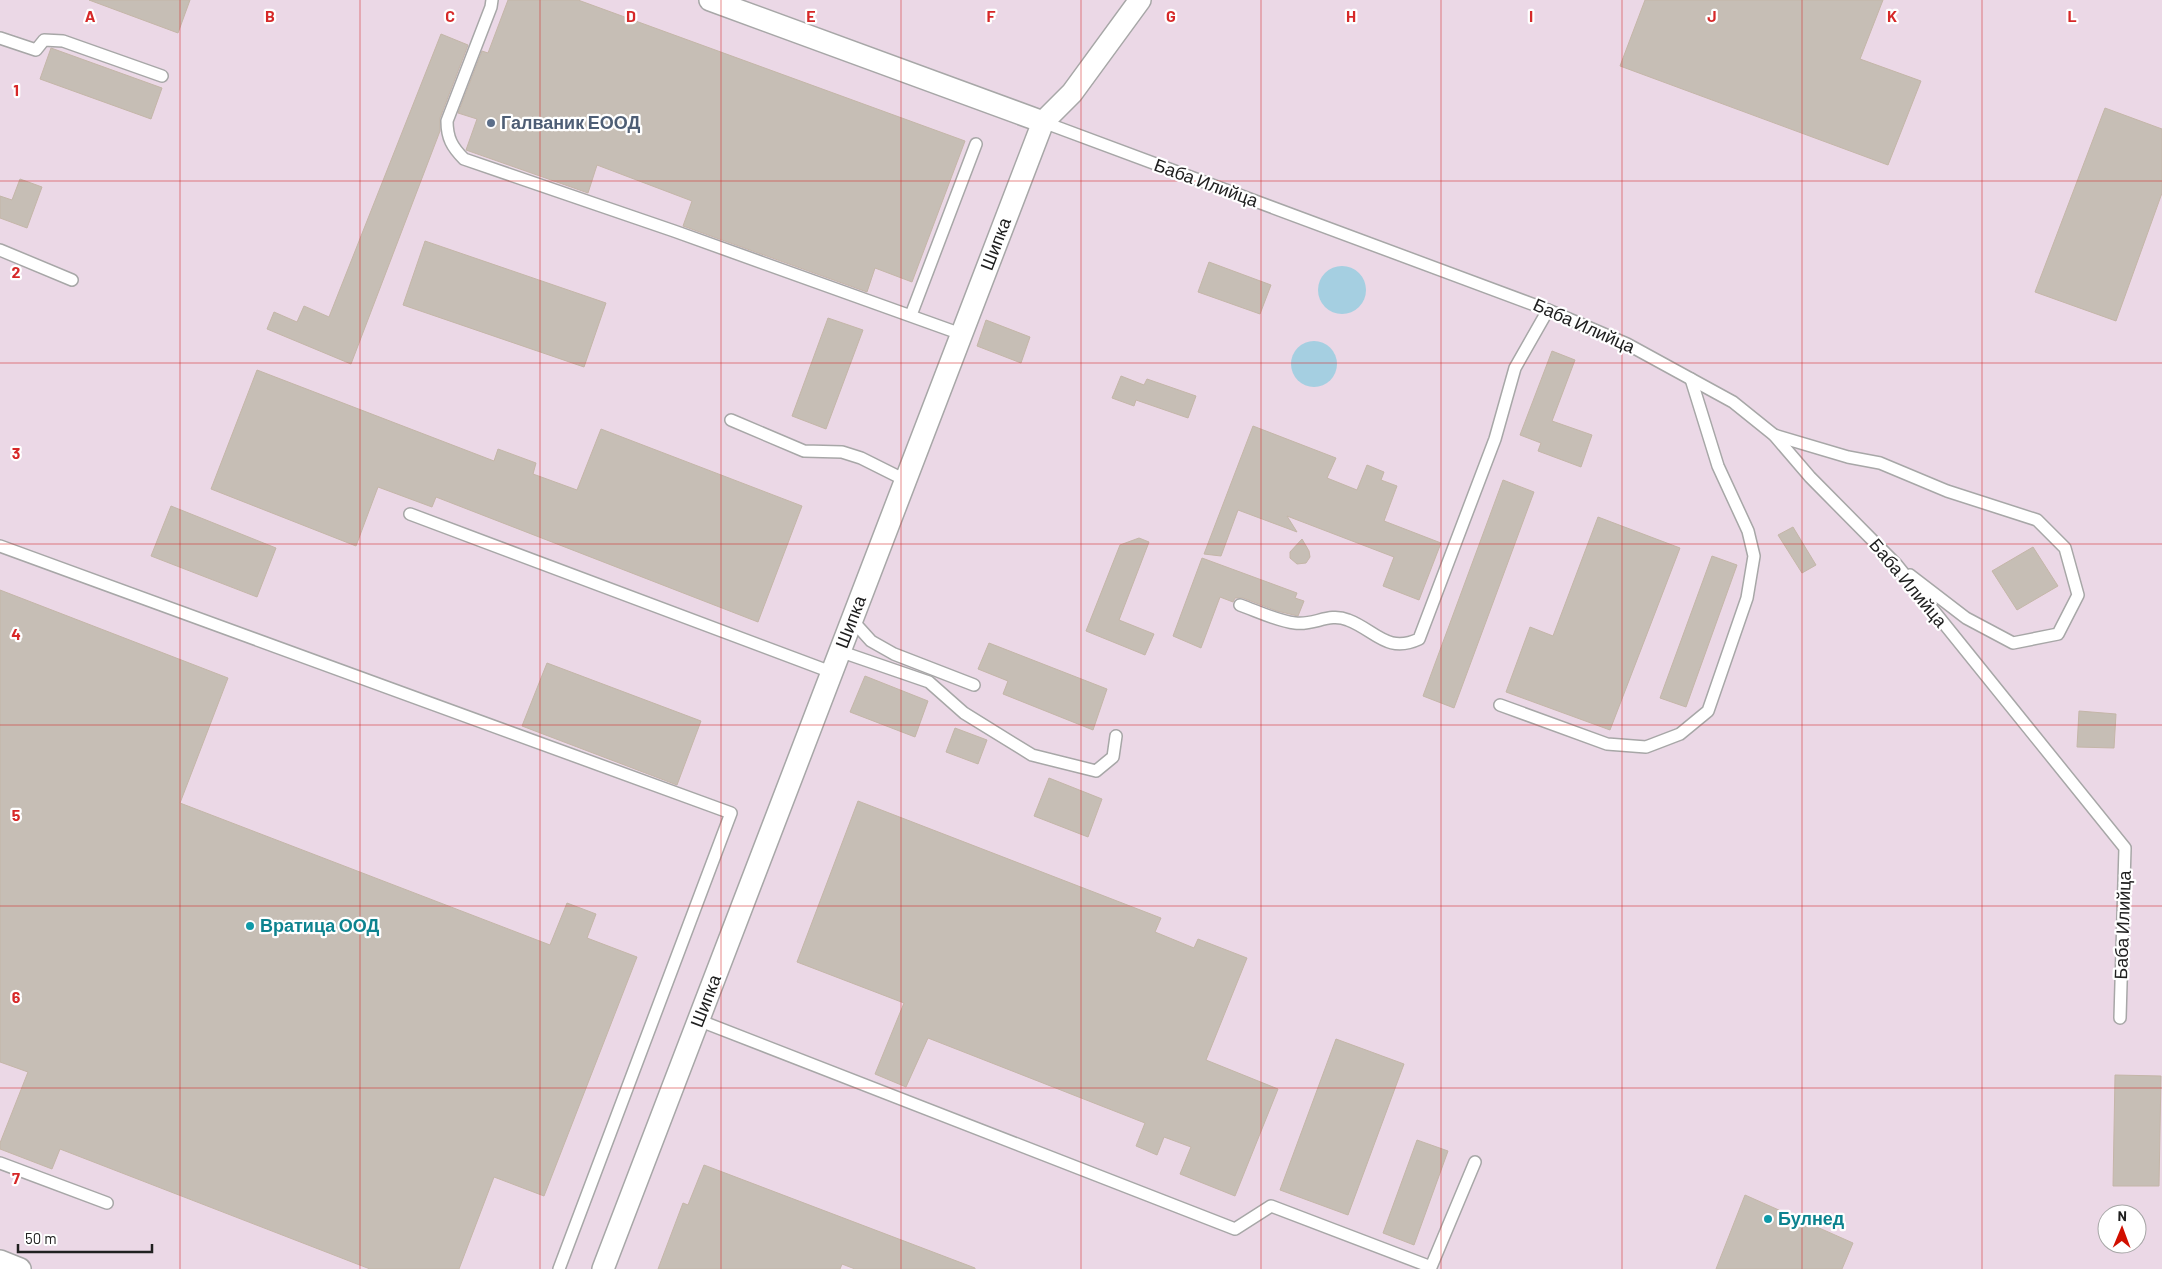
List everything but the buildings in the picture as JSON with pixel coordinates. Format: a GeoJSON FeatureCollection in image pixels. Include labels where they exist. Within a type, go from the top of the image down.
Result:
{"type":"FeatureCollection","features":[{"type":"Feature","properties":{"kind":"street","name":"Баба Илийца"},"geometry":{"type":"LineString","coordinates":[[710,0],[1043,122]]}},
{"type":"Feature","properties":{"kind":"street","name":"Шипка"},"geometry":{"type":"LineString","coordinates":[[603,1269],[1043,122],[1072,93],[1140,0]]}},
{"type":"Feature","properties":{"kind":"street"},"geometry":{"type":"LineString","coordinates":[[0,1261],[20,1269]]}},
{"type":"Feature","properties":{"kind":"lane"},"geometry":{"type":"LineString","coordinates":[[492,0],[447,121],[447,135],[453,148],[464,159],[961,334]]}},
{"type":"Feature","properties":{"kind":"lane"},"geometry":{"type":"LineString","coordinates":[[0,38],[36,50],[44,40],[63,41],[162,76]]}},
{"type":"Feature","properties":{"kind":"lane","name":"Баба Илийца"},"geometry":{"type":"LineString","coordinates":[[1043,122],[1548,310],[1627,344],[1691,378],[1734,402],[1774,435],[1810,477],[1896,564],[2018,718],[2125,848],[2120,1018]]}},
{"type":"Feature","properties":{"kind":"lane"},"geometry":{"type":"LineString","coordinates":[[911,315],[976,144]]}},
{"type":"Feature","properties":{"kind":"lane"},"geometry":{"type":"LineString","coordinates":[[0,250],[72,280]]}},
{"type":"Feature","properties":{"kind":"lane"},"geometry":{"type":"LineString","coordinates":[[1240,605],[1295,624],[1312,623],[1329,616],[1348,619],[1394,644],[1407,644],[1418,639],[1495,439],[1515,368],[1548,310]]}},
{"type":"Feature","properties":{"kind":"lane"},"geometry":{"type":"LineString","coordinates":[[1500,705],[1607,744],[1646,747],[1680,734],[1708,710],[1747,598],[1754,556],[1748,531],[1718,466],[1691,378]]}},
{"type":"Feature","properties":{"kind":"lane"},"geometry":{"type":"LineString","coordinates":[[731,420],[804,451],[842,452],[855,456],[905,480]]}},
{"type":"Feature","properties":{"kind":"lane"},"geometry":{"type":"LineString","coordinates":[[1774,435],[1848,457],[1880,463],[1947,491],[2037,520],[2065,548],[2078,595],[2058,634],[2013,643],[1966,618],[1896,564]]}},
{"type":"Feature","properties":{"kind":"lane"},"geometry":{"type":"LineString","coordinates":[[410,514],[831,672]]}},
{"type":"Feature","properties":{"kind":"lane"},"geometry":{"type":"LineString","coordinates":[[0,546],[731,814],[559,1269]]}},
{"type":"Feature","properties":{"kind":"lane"},"geometry":{"type":"LineString","coordinates":[[852,620],[871,641],[894,654],[974,685]]}},
{"type":"Feature","properties":{"kind":"lane"},"geometry":{"type":"LineString","coordinates":[[839,651],[929,682],[964,713],[1032,755],[1096,770],[1114,757],[1116,736]]}},
{"type":"Feature","properties":{"kind":"lane"},"geometry":{"type":"LineString","coordinates":[[698,1020],[1235,1229],[1271,1206],[1432,1267],[1475,1162]]}},
{"type":"Feature","properties":{"kind":"lane"},"geometry":{"type":"LineString","coordinates":[[0,1162],[107,1203]]}},
{"type":"Feature","properties":{"kind":"shaded area"},"geometry":{"type":"Polygon","coordinates":[[[0,0],[2162,0],[2162,1269],[0,1269],[0,0]]]}},
{"type":"Feature","properties":{"kind":"water"},"geometry":{"type":"Polygon","coordinates":[[[1342,266],[1351,268],[1359,273],[1364,281],[1366,290],[1364,299],[1359,307],[1351,312],[1342,314],[1333,312],[1325,307],[1320,299],[1318,290],[1320,281],[1325,273],[1333,268],[1342,266]]]}},
{"type":"Feature","properties":{"kind":"water"},"geometry":{"type":"Polygon","coordinates":[[[1309,341],[1319,341],[1333,351],[1337,364],[1333,377],[1327,383],[1319,387],[1309,387],[1295,377],[1291,369],[1291,359],[1301,345],[1309,341]]]}},
{"type":"Feature","properties":{"kind":"place","name":"Галваник ЕООД"},"geometry":{"type":"Point","coordinates":[491,123]}},
{"type":"Feature","properties":{"kind":"place","name":"Вратица ООД"},"geometry":{"type":"Point","coordinates":[250,926]}},
{"type":"Feature","properties":{"kind":"place","name":"Булнед"},"geometry":{"type":"Point","coordinates":[1768,1219]}}]}
